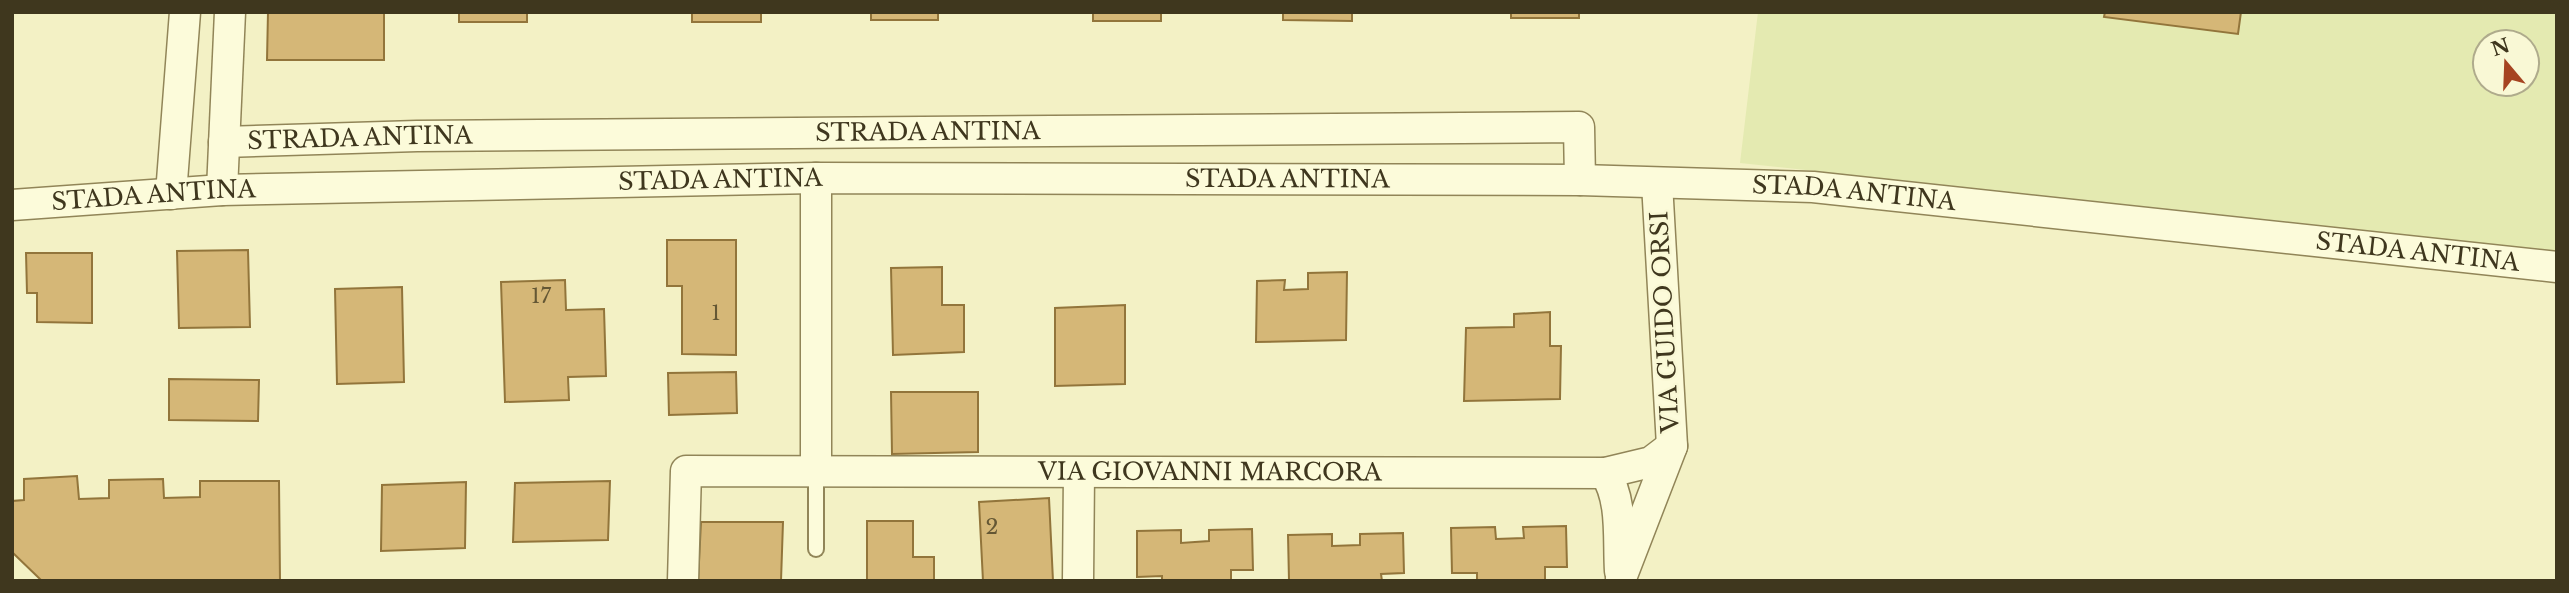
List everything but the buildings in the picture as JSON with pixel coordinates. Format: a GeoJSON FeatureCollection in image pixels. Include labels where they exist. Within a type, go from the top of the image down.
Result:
{"type":"FeatureCollection","features":[{"type":"Feature","properties":{"kind":"street"},"geometry":{"type":"LineString","coordinates":[[171,194],[185,12]]}},
{"type":"Feature","properties":{"kind":"street"},"geometry":{"type":"LineString","coordinates":[[222,190],[230,12]]}},
{"type":"Feature","properties":{"kind":"street","name":"STRADA ANTINA"},"geometry":{"type":"LineString","coordinates":[[223,142],[416,136],[1578,127],[1580,180]]}},
{"type":"Feature","properties":{"kind":"street"},"geometry":{"type":"LineString","coordinates":[[958,179],[960,132]]}},
{"type":"Feature","properties":{"kind":"street"},"geometry":{"type":"LineString","coordinates":[[816,178],[816,471]]}},
{"type":"Feature","properties":{"kind":"street","name":"STADA ANTINA"},"geometry":{"type":"LineString","coordinates":[[12,205],[222,190],[816,178],[1580,180],[1813,187],[2557,267]]}},
{"type":"Feature","properties":{"kind":"street","name":"VIA GUIDO ORSI"},"geometry":{"type":"LineString","coordinates":[[1621,580],[1672,446],[1657,183]]}},
{"type":"Feature","properties":{"kind":"street","name":"VIA GIOVANNI MARCORA"},"geometry":{"type":"LineString","coordinates":[[683,581],[686,471],[1605,473],[1651,462],[1672,446]]}},
{"type":"Feature","properties":{"kind":"street"},"geometry":{"type":"LineString","coordinates":[[1078,581],[1079,473]]}},
{"type":"Feature","properties":{"kind":"street","name":"VIA GUIDO ORSI"},"geometry":{"type":"LineString","coordinates":[[1605,473],[1614,486],[1616,499],[1621,580]]}},
{"type":"Feature","properties":{"kind":"lane"},"geometry":{"type":"LineString","coordinates":[[816,471],[816,549]]}},
{"type":"Feature","properties":{"kind":"green space"},"geometry":{"type":"Polygon","coordinates":[[[1758,12],[2557,12],[2557,251],[1740,163],[1758,12]]]}}]}
